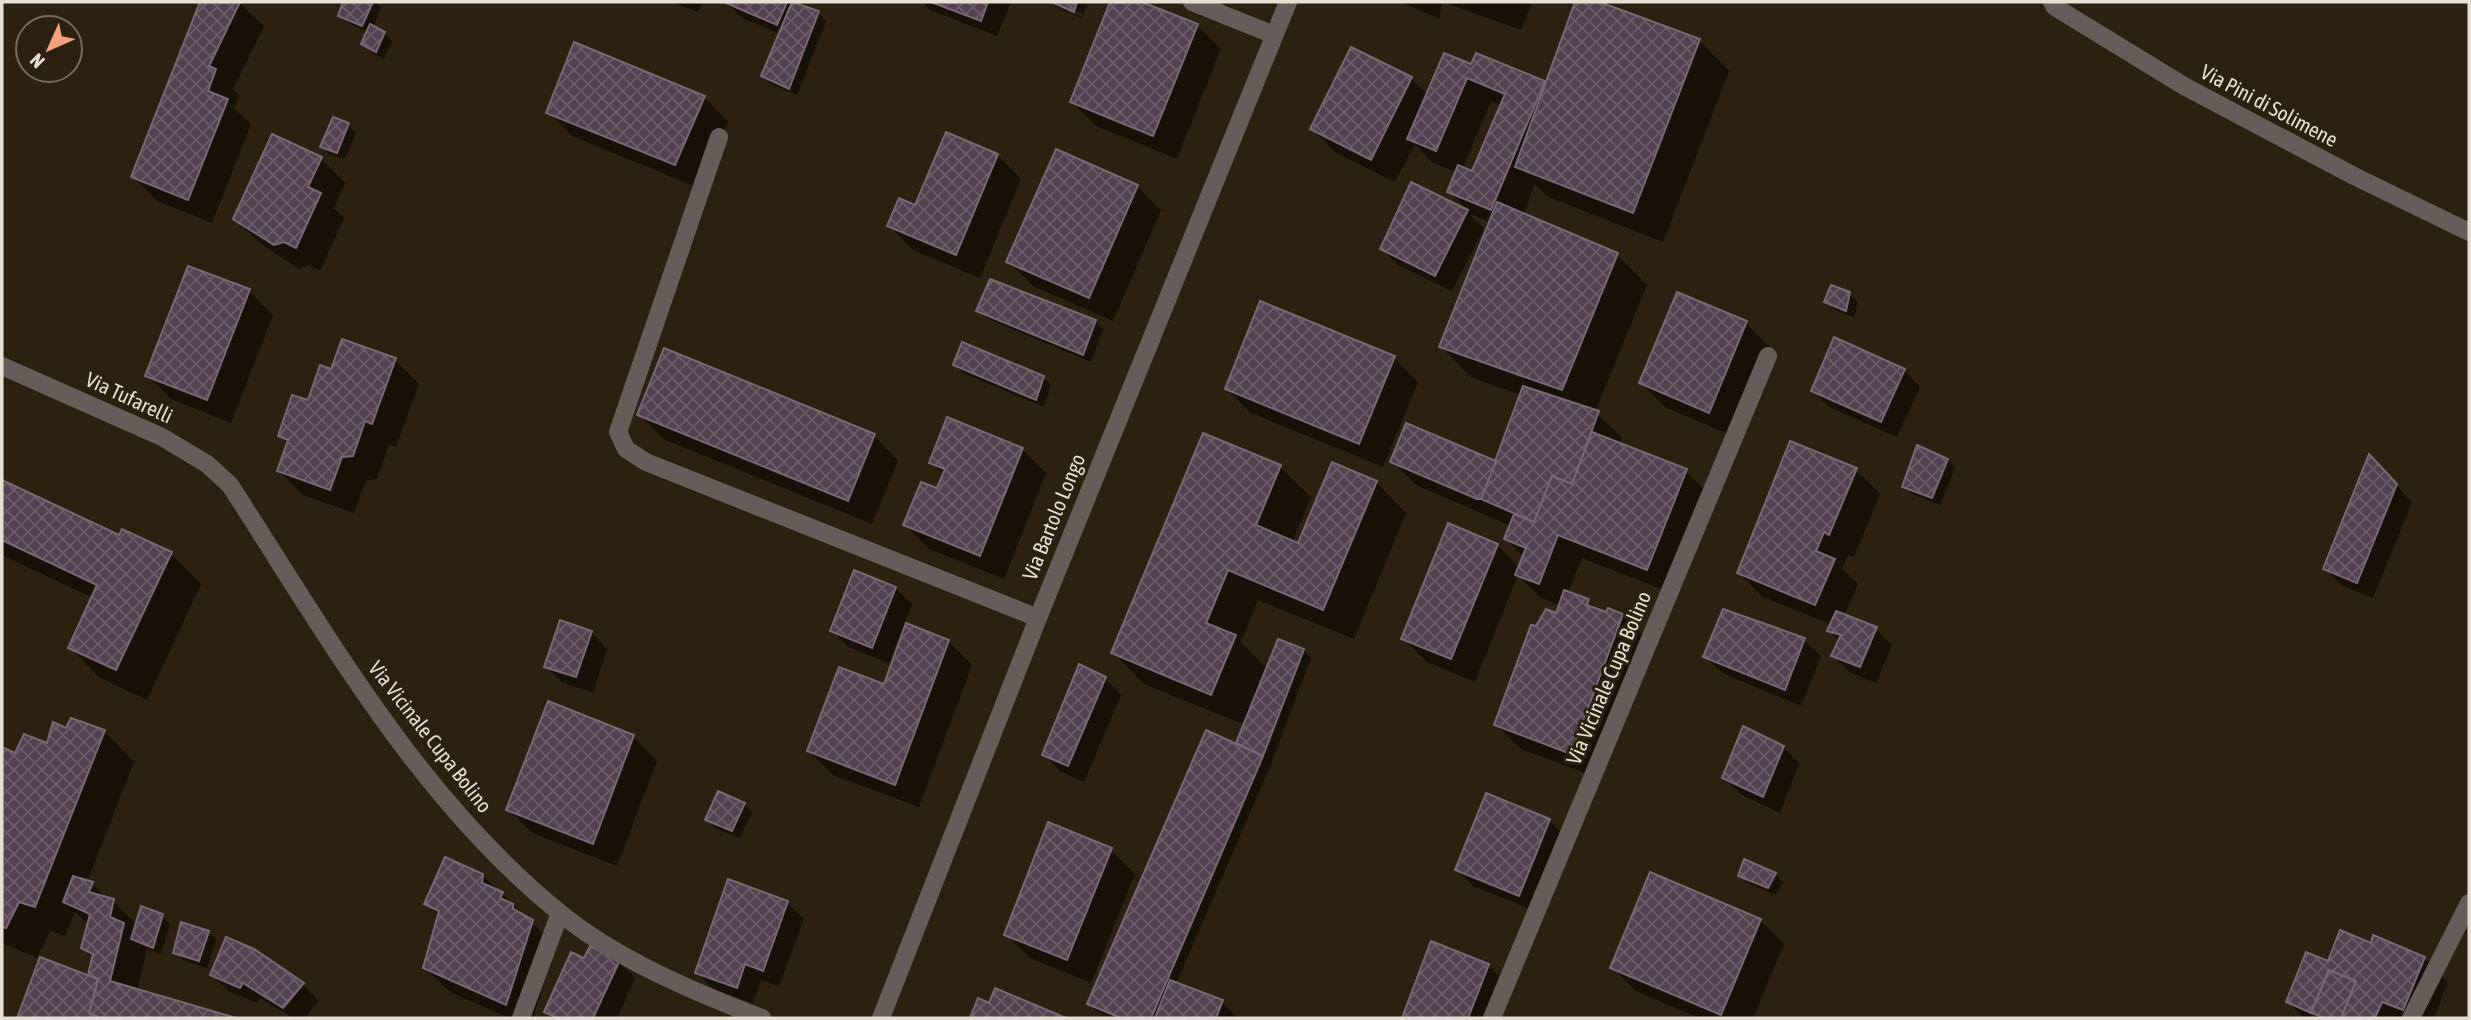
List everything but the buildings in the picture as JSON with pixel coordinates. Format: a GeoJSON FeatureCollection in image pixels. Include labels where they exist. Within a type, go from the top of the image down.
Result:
{"type":"FeatureCollection","features":[{"type":"Feature","properties":{"kind":"street"},"geometry":{"type":"LineString","coordinates":[[1192,2],[1274,35]]}},
{"type":"Feature","properties":{"kind":"street","name":"Via Bartolo Longo"},"geometry":{"type":"LineString","coordinates":[[881,1018],[1038,618],[1288,2]]}},
{"type":"Feature","properties":{"kind":"street","name":"Via Pini di Solimene"},"geometry":{"type":"LineString","coordinates":[[2054,4],[2183,86],[2354,176],[2469,232]]}},
{"type":"Feature","properties":{"kind":"street"},"geometry":{"type":"LineString","coordinates":[[719,137],[618,432],[626,449],[646,462],[1038,618]]}},
{"type":"Feature","properties":{"kind":"street","name":"Via Vicinale Cupa Bolino"},"geometry":{"type":"LineString","coordinates":[[1492,1018],[1768,356]]}},
{"type":"Feature","properties":{"kind":"street","name":"Via Tufarelli"},"geometry":{"type":"LineString","coordinates":[[2,366],[162,437],[207,464],[230,485]]}},
{"type":"Feature","properties":{"kind":"street","name":"Via Vicinale Cupa Bolino"},"geometry":{"type":"LineString","coordinates":[[230,485],[349,670],[435,788],[501,859],[560,913],[637,962],[696,992],[762,1018]]}},
{"type":"Feature","properties":{"kind":"street"},"geometry":{"type":"LineString","coordinates":[[2411,1018],[2469,903]]}},
{"type":"Feature","properties":{"kind":"street"},"geometry":{"type":"LineString","coordinates":[[521,1018],[560,913]]}}]}
